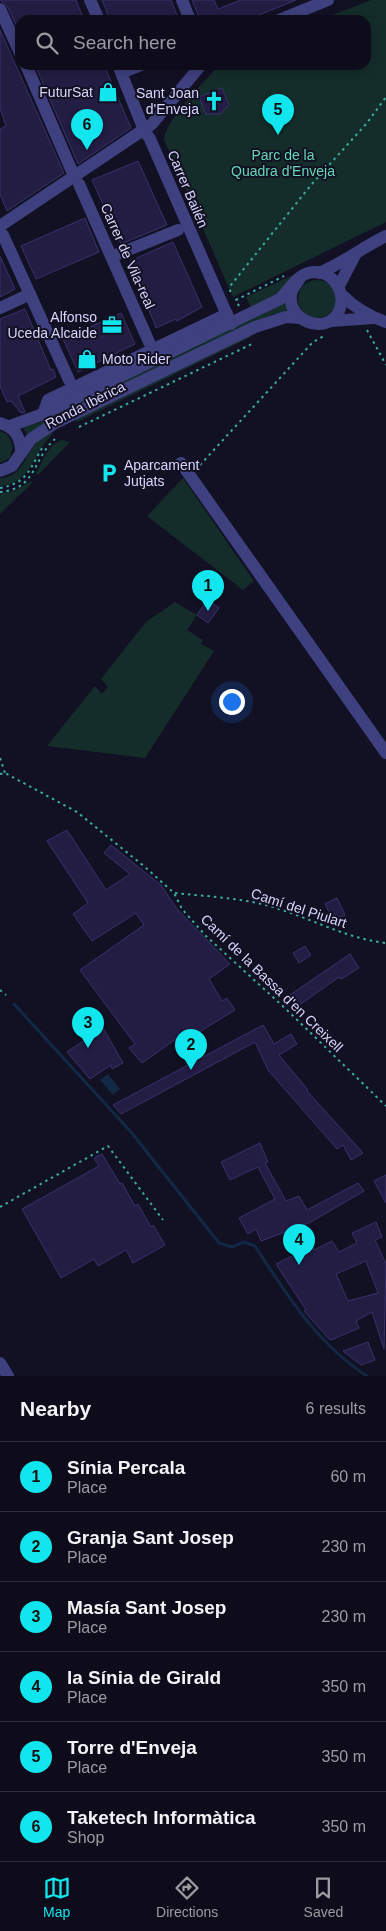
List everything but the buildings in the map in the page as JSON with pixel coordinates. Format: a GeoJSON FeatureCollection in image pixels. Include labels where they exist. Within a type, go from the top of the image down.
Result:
{"type":"FeatureCollection","features":[{"type":"Feature","properties":{"kind":"street"},"geometry":{"type":"LineString","coordinates":[[90,0],[97,15]]}},
{"type":"Feature","properties":{"kind":"street"},"geometry":{"type":"LineString","coordinates":[[182,0],[188,15]]}},
{"type":"Feature","properties":{"kind":"street"},"geometry":{"type":"LineString","coordinates":[[291,15],[328,0]]}},
{"type":"Feature","properties":{"kind":"street"},"geometry":{"type":"LineString","coordinates":[[0,9],[15,42]]}},
{"type":"Feature","properties":{"kind":"street","name":"Carrer de Vila-real"},"geometry":{"type":"LineString","coordinates":[[28,70],[113,256],[148,342]]}},
{"type":"Feature","properties":{"kind":"street","name":"Carrer Bailén"},"geometry":{"type":"LineString","coordinates":[[130,70],[144,130],[150,139],[229,319]]}},
{"type":"Feature","properties":{"kind":"street"},"geometry":{"type":"LineString","coordinates":[[69,380],[30,294],[2,224],[77,180],[152,124],[197,70]]}},
{"type":"Feature","properties":{"kind":"street"},"geometry":{"type":"LineString","coordinates":[[113,256],[178,230]]}},
{"type":"Feature","properties":{"kind":"street"},"geometry":{"type":"LineString","coordinates":[[319,273],[336,266],[386,236]]}},
{"type":"Feature","properties":{"kind":"street"},"geometry":{"type":"LineString","coordinates":[[332,321],[342,306],[340,290],[343,275],[358,252]]}},
{"type":"Feature","properties":{"kind":"street"},"geometry":{"type":"LineString","coordinates":[[300,318],[294,311],[291,300],[292,290],[300,278],[309,273],[319,273],[328,276],[356,308],[375,323]]}},
{"type":"Feature","properties":{"kind":"street","name":"Ronda Ibèrica"},"geometry":{"type":"LineString","coordinates":[[5,425],[43,414],[229,319],[280,300],[300,278]]}},
{"type":"Feature","properties":{"kind":"street"},"geometry":{"type":"LineString","coordinates":[[0,308],[30,294]]}},
{"type":"Feature","properties":{"kind":"street","name":"Ronda Ibèrica"},"geometry":{"type":"LineString","coordinates":[[0,471],[12,466],[21,452],[37,435],[55,423],[250,329],[286,317],[300,318],[313,324],[332,321],[375,323]]}},
{"type":"Feature","properties":{"kind":"street","name":"Ronda Ibèrica"},"geometry":{"type":"LineString","coordinates":[[5,425],[17,433],[21,442],[21,452]]}},
{"type":"Feature","properties":{"kind":"street"},"geometry":{"type":"LineString","coordinates":[[181,462],[386,753]]}},
{"type":"Feature","properties":{"kind":"street"},"geometry":{"type":"LineString","coordinates":[[0,1363],[8,1376]]}},
{"type":"Feature","properties":{"kind":"path"},"geometry":{"type":"LineString","coordinates":[[229,299],[231,285],[311,185],[367,123],[386,97]]}},
{"type":"Feature","properties":{"kind":"path"},"geometry":{"type":"LineString","coordinates":[[236,300],[239,307]]}},
{"type":"Feature","properties":{"kind":"path"},"geometry":{"type":"LineString","coordinates":[[375,323],[386,365]]}},
{"type":"Feature","properties":{"kind":"path"},"geometry":{"type":"LineString","coordinates":[[200,465],[313,342],[328,334]]}},
{"type":"Feature","properties":{"kind":"path","name":"Ronda Ibèrica"},"geometry":{"type":"LineString","coordinates":[[78,423],[254,338]]}},
{"type":"Feature","properties":{"kind":"path","name":"Ronda Ibèrica"},"geometry":{"type":"LineString","coordinates":[[79,427],[254,343]]}},
{"type":"Feature","properties":{"kind":"path","name":"Ronda Ibèrica"},"geometry":{"type":"LineString","coordinates":[[0,488],[21,481],[29,473],[45,444],[54,436]]}},
{"type":"Feature","properties":{"kind":"path","name":"Ronda Ibèrica"},"geometry":{"type":"LineString","coordinates":[[0,492],[14,489],[26,481],[35,471],[47,447],[56,439]]}},
{"type":"Feature","properties":{"kind":"path"},"geometry":{"type":"LineString","coordinates":[[0,758],[5,773],[0,774]]}},
{"type":"Feature","properties":{"kind":"path","name":"Camí de la Bassa d'en Creixell"},"geometry":{"type":"LineString","coordinates":[[5,773],[77,812],[145,867],[174,893],[182,908],[206,936],[287,1010],[386,1106]]}},
{"type":"Feature","properties":{"kind":"path","name":"Camí del Piulart"},"geometry":{"type":"LineString","coordinates":[[174,893],[245,900],[284,910],[326,928],[386,943]]}},
{"type":"Feature","properties":{"kind":"path"},"geometry":{"type":"LineString","coordinates":[[0,990],[6,995]]}},
{"type":"Feature","properties":{"kind":"path"},"geometry":{"type":"LineString","coordinates":[[0,1207],[108,1146],[162,1220]]}},
{"type":"Feature","properties":{"kind":"green space","name":"Parc de la Quadra d'Enveja"},"geometry":{"type":"Polygon","coordinates":[[[371,0],[386,0],[386,222],[233,297],[164,140],[166,132],[178,112],[215,70],[371,70],[371,15],[332,15],[371,0]]]}},
{"type":"Feature","properties":{"kind":"green space"},"geometry":{"type":"Polygon","coordinates":[[[297,273],[277,295],[251,307],[246,297],[297,273]]]}},
{"type":"Feature","properties":{"kind":"green space"},"geometry":{"type":"Polygon","coordinates":[[[317,280],[331,285],[336,299],[331,313],[317,318],[303,313],[298,299],[303,285],[317,280]]]}},
{"type":"Feature","properties":{"kind":"green space"},"geometry":{"type":"Polygon","coordinates":[[[285,303],[288,312],[273,314],[258,321],[48,422],[27,435],[23,427],[38,423],[285,303]]]}},
{"type":"Feature","properties":{"kind":"green space"},"geometry":{"type":"Polygon","coordinates":[[[250,335],[251,337],[77,422],[75,419],[250,335]]]}},
{"type":"Feature","properties":{"kind":"green space"},"geometry":{"type":"Polygon","coordinates":[[[0,431],[8,435],[13,446],[10,458],[0,463],[0,431]]]}},
{"type":"Feature","properties":{"kind":"green space"},"geometry":{"type":"Polygon","coordinates":[[[51,431],[53,434],[40,450],[26,473],[11,484],[0,486],[0,478],[12,475],[17,471],[35,444],[51,431]]]}},
{"type":"Feature","properties":{"kind":"green space"},"geometry":{"type":"Polygon","coordinates":[[[61,440],[70,442],[38,475],[36,473],[46,454],[52,446],[61,440]]]}},
{"type":"Feature","properties":{"kind":"green space"},"geometry":{"type":"Polygon","coordinates":[[[183,478],[254,581],[243,590],[147,516],[183,478]]]}},
{"type":"Feature","properties":{"kind":"green space"},"geometry":{"type":"Polygon","coordinates":[[[31,481],[32,483],[0,514],[0,494],[16,490],[31,481]]]}},
{"type":"Feature","properties":{"kind":"green space"},"geometry":{"type":"Polygon","coordinates":[[[175,602],[197,615],[187,630],[203,640],[201,644],[214,651],[145,758],[47,746],[95,686],[102,694],[108,687],[101,679],[146,622],[175,602]]]}},
{"type":"Feature","properties":{"kind":"water"},"geometry":{"type":"Polygon","coordinates":[[[108,1074],[120,1089],[113,1095],[100,1080],[108,1074]]]}},
{"type":"Feature","properties":{"kind":"waterway"},"geometry":{"type":"LineString","coordinates":[[14,1004],[131,1132],[219,1243],[232,1247],[244,1242],[255,1246],[291,1300],[318,1334],[349,1363],[367,1376]]}},
{"type":"Feature","properties":{"kind":"place","name":"FuturSat"},"geometry":{"type":"Point","coordinates":[108,92]}},
{"type":"Feature","properties":{"kind":"place","name":"Sant Joan d'Enveja"},"geometry":{"type":"Point","coordinates":[214,101]}},
{"type":"Feature","properties":{"kind":"place","name":"Torre d'Enveja"},"geometry":{"type":"Point","coordinates":[278,135]}},
{"type":"Feature","properties":{"kind":"place","name":"Taketech Informàtica"},"geometry":{"type":"Point","coordinates":[87,150]}},
{"type":"Feature","properties":{"kind":"place","name":"Alfonso Uceda Alcaide"},"geometry":{"type":"Point","coordinates":[112,325]}},
{"type":"Feature","properties":{"kind":"place","name":"Moto Rider"},"geometry":{"type":"Point","coordinates":[87,359]}},
{"type":"Feature","properties":{"kind":"place","name":"Aparcament Jutjats"},"geometry":{"type":"Point","coordinates":[109,473]}},
{"type":"Feature","properties":{"kind":"place","name":"Sínia Percala"},"geometry":{"type":"Point","coordinates":[208,611]}},
{"type":"Feature","properties":{"kind":"place","name":"Masía Sant Josep"},"geometry":{"type":"Point","coordinates":[88,1048]}},
{"type":"Feature","properties":{"kind":"place","name":"Granja Sant Josep"},"geometry":{"type":"Point","coordinates":[191,1070]}},
{"type":"Feature","properties":{"kind":"place","name":"la Sínia de Girald"},"geometry":{"type":"Point","coordinates":[299,1265]}}]}
